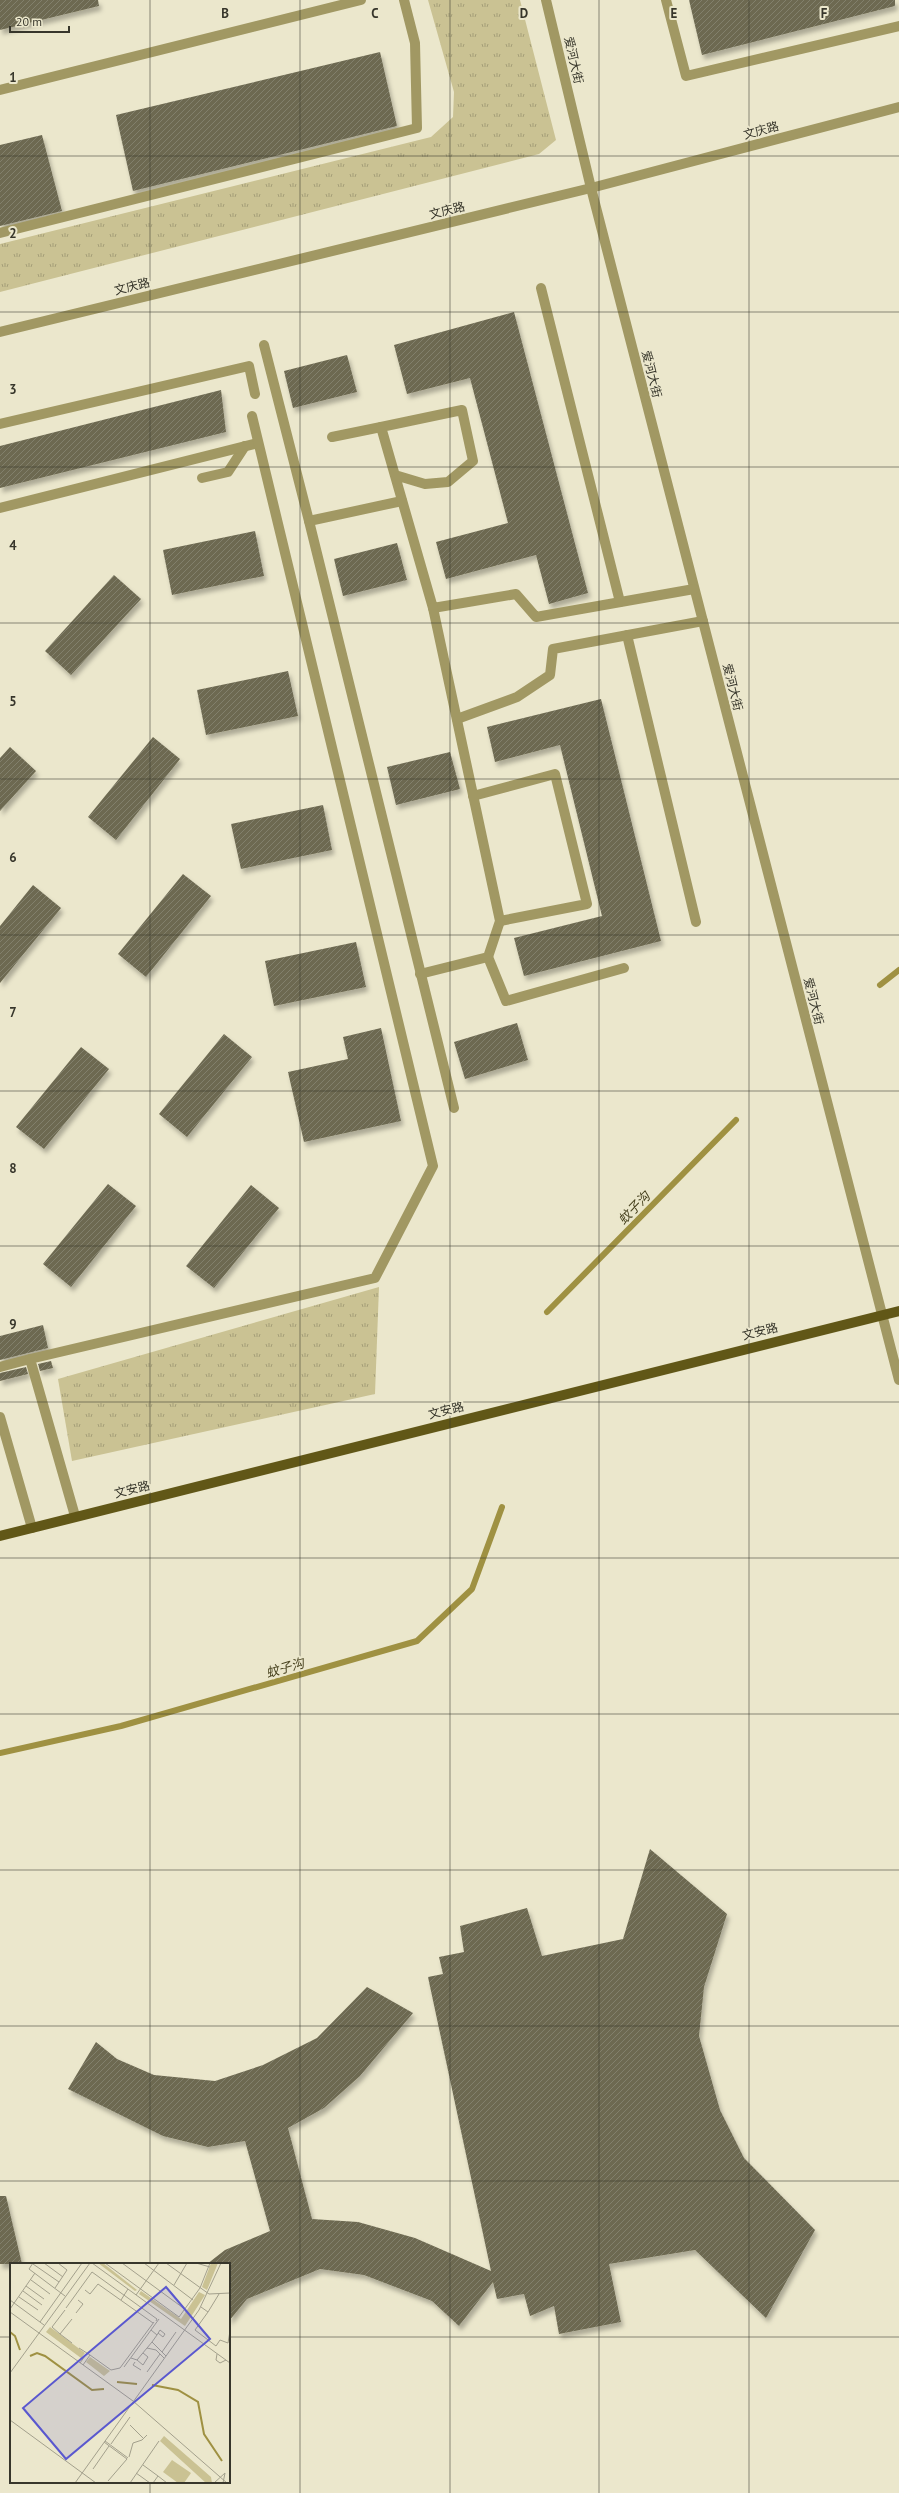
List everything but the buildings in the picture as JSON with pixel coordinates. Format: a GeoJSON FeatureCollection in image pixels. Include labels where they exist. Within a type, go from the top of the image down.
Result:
{"type":"FeatureCollection","features":[{"type":"Feature","properties":{"kind":"main road","name":"文安路"},"geometry":{"type":"LineString","coordinates":[[0,1536],[882,1314],[899,1311]]}},
{"type":"Feature","properties":{"kind":"street"},"geometry":{"type":"LineString","coordinates":[[0,90],[361,0]]}},
{"type":"Feature","properties":{"kind":"street"},"geometry":{"type":"LineString","coordinates":[[0,233],[417,128],[415,43],[404,0]]}},
{"type":"Feature","properties":{"kind":"street","name":"爱河大街"},"geometry":{"type":"LineString","coordinates":[[546,0],[591,188],[899,1380]]}},
{"type":"Feature","properties":{"kind":"street"},"geometry":{"type":"LineString","coordinates":[[666,0],[686,76],[899,26]]}},
{"type":"Feature","properties":{"kind":"street","name":"文庆路"},"geometry":{"type":"LineString","coordinates":[[0,332],[591,188],[899,107]]}},
{"type":"Feature","properties":{"kind":"street"},"geometry":{"type":"LineString","coordinates":[[541,288],[620,602]]}},
{"type":"Feature","properties":{"kind":"street"},"geometry":{"type":"LineString","coordinates":[[264,345],[454,1108]]}},
{"type":"Feature","properties":{"kind":"street"},"geometry":{"type":"LineString","coordinates":[[0,424],[249,366],[255,394]]}},
{"type":"Feature","properties":{"kind":"street"},"geometry":{"type":"LineString","coordinates":[[332,437],[462,410],[473,461],[448,482],[424,484],[395,475]]}},
{"type":"Feature","properties":{"kind":"street"},"geometry":{"type":"LineString","coordinates":[[0,1367],[375,1278],[433,1166],[252,416]]}},
{"type":"Feature","properties":{"kind":"street"},"geometry":{"type":"LineString","coordinates":[[381,427],[433,608],[500,921],[488,957],[506,1001],[624,968]]}},
{"type":"Feature","properties":{"kind":"street"},"geometry":{"type":"LineString","coordinates":[[0,508],[258,443]]}},
{"type":"Feature","properties":{"kind":"street"},"geometry":{"type":"LineString","coordinates":[[202,478],[228,472],[245,446]]}},
{"type":"Feature","properties":{"kind":"street"},"geometry":{"type":"LineString","coordinates":[[309,521],[402,501]]}},
{"type":"Feature","properties":{"kind":"street"},"geometry":{"type":"LineString","coordinates":[[433,608],[516,594],[536,617],[694,589]]}},
{"type":"Feature","properties":{"kind":"street"},"geometry":{"type":"LineString","coordinates":[[457,719],[518,697],[550,675],[553,649],[703,620]]}},
{"type":"Feature","properties":{"kind":"street"},"geometry":{"type":"LineString","coordinates":[[627,635],[696,922]]}},
{"type":"Feature","properties":{"kind":"street"},"geometry":{"type":"LineString","coordinates":[[473,796],[555,774],[586,904],[500,921]]}},
{"type":"Feature","properties":{"kind":"street"},"geometry":{"type":"LineString","coordinates":[[420,974],[488,957]]}},
{"type":"Feature","properties":{"kind":"street"},"geometry":{"type":"LineString","coordinates":[[30,1359],[75,1516]]}},
{"type":"Feature","properties":{"kind":"street"},"geometry":{"type":"LineString","coordinates":[[0,1417],[32,1528]]}},
{"type":"Feature","properties":{"kind":"green space"},"geometry":{"type":"Polygon","coordinates":[[[428,0],[520,0],[556,140],[539,154],[0,292],[0,244],[431,137],[453,117],[454,92],[428,0]]]}},
{"type":"Feature","properties":{"kind":"green space"},"geometry":{"type":"Polygon","coordinates":[[[379,1287],[375,1394],[72,1461],[58,1379],[379,1287]]]}},
{"type":"Feature","properties":{"kind":"waterway","name":"蚊子沟"},"geometry":{"type":"LineString","coordinates":[[880,985],[899,970]]}},
{"type":"Feature","properties":{"kind":"waterway","name":"蚊子沟"},"geometry":{"type":"LineString","coordinates":[[547,1312],[736,1120]]}},
{"type":"Feature","properties":{"kind":"waterway","name":"蚊子沟"},"geometry":{"type":"LineString","coordinates":[[0,1753],[121,1726],[417,1641],[472,1589],[502,1507]]}}]}
